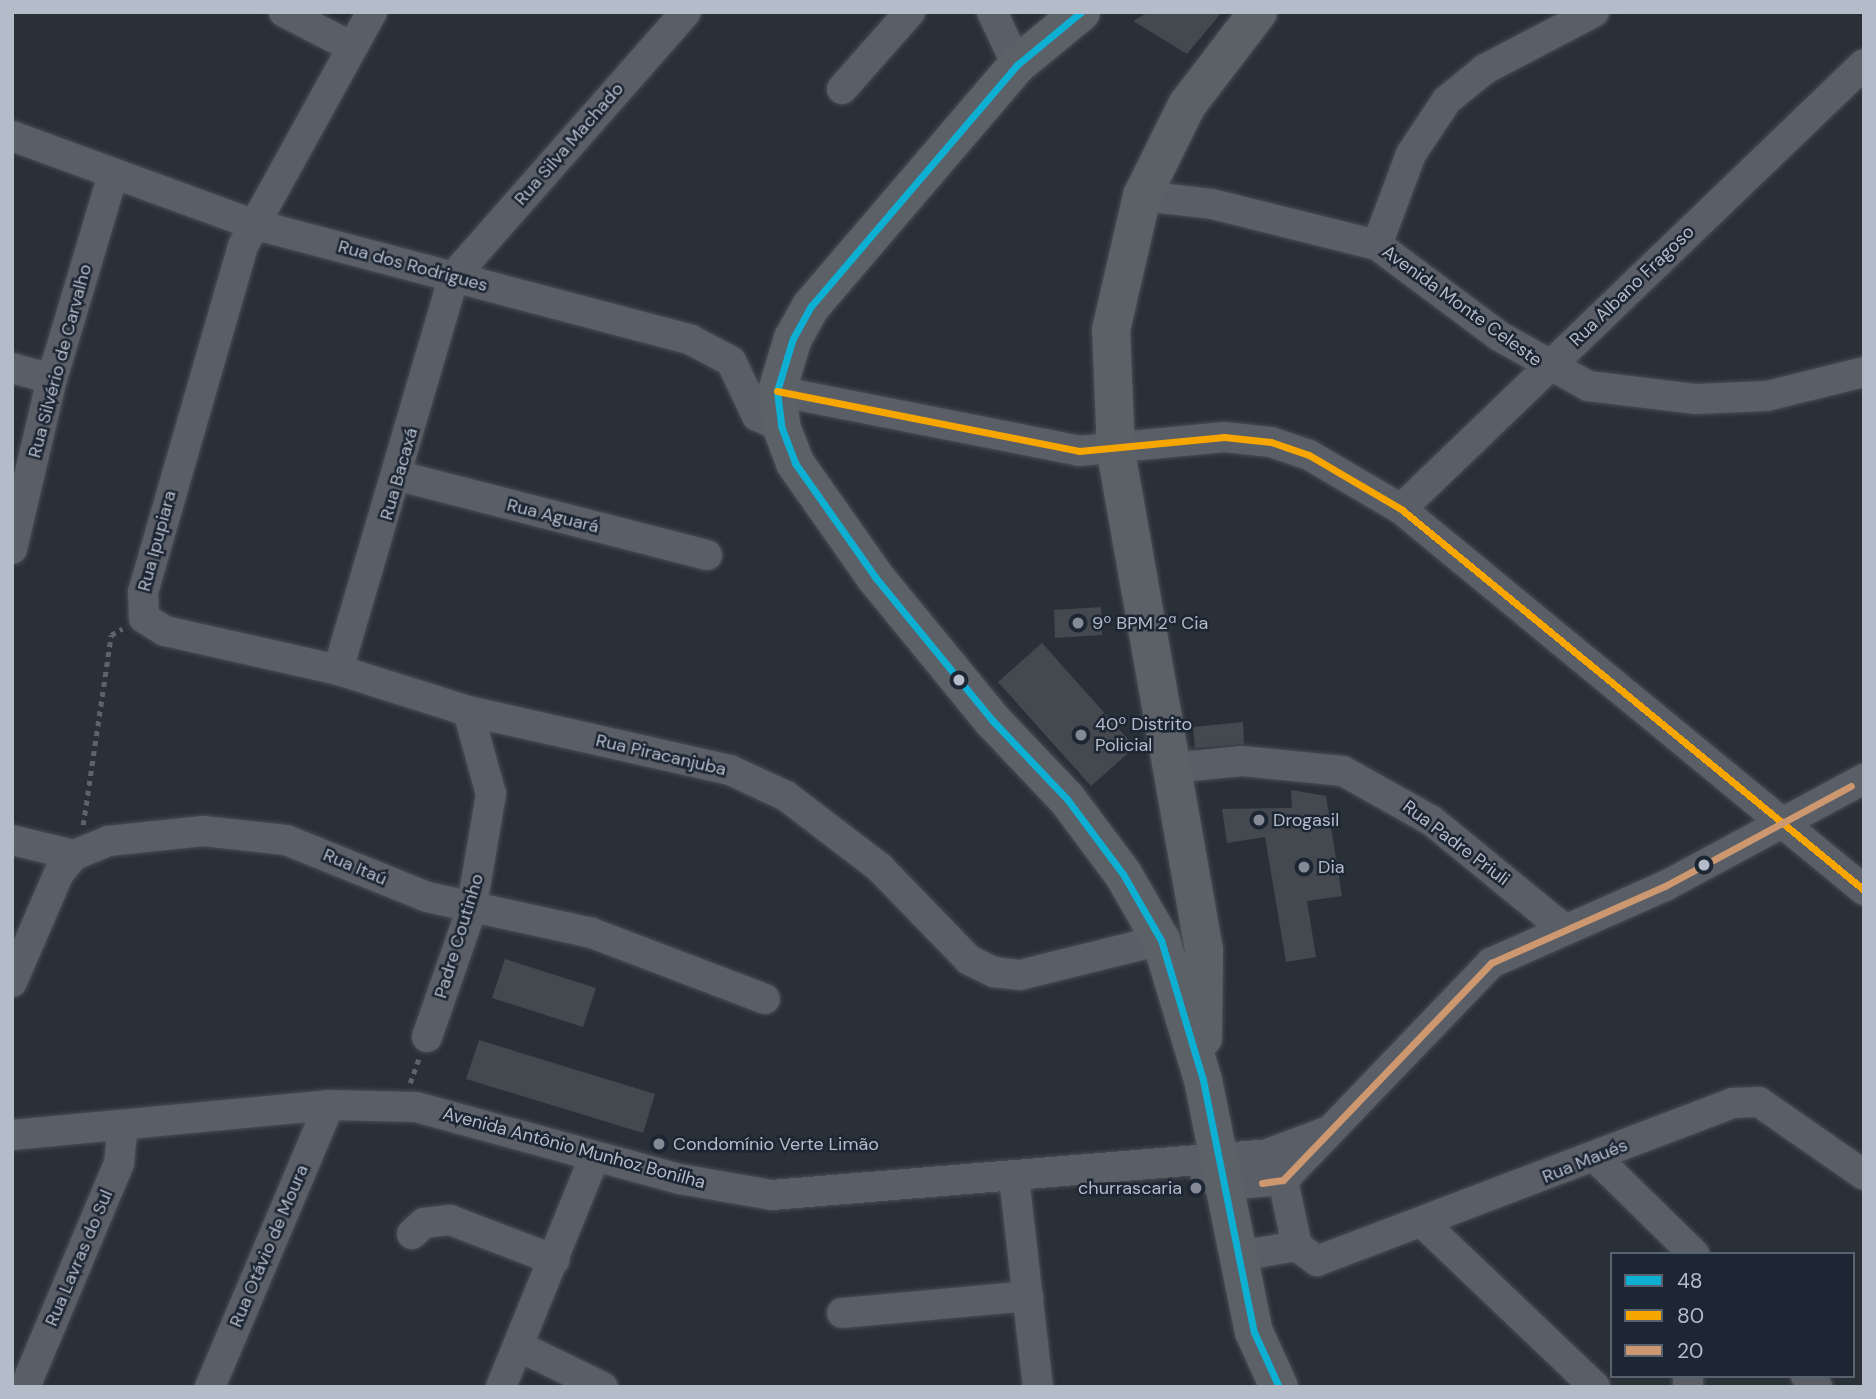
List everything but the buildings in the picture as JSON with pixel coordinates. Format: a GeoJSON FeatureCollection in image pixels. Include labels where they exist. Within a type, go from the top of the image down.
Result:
{"type":"FeatureCollection","features":[{"type":"Feature","properties":{"kind":"main road"},"geometry":{"type":"LineString","coordinates":[[1082,12],[1017,65],[811,306],[793,338],[779,409],[795,463],[875,577],[1067,799],[1131,888],[1161,940],[1203,1080],[1239,1256],[1270,1379]]}},
{"type":"Feature","properties":{"kind":"main road"},"geometry":{"type":"LineString","coordinates":[[1203,1080],[1204,950],[1192,867],[1115,452],[1111,330],[1142,197],[1187,105],[1258,12]]}},
{"type":"Feature","properties":{"kind":"main road"},"geometry":{"type":"LineString","coordinates":[[1131,888],[1153,900],[1172,897],[1192,867]]}},
{"type":"Feature","properties":{"kind":"street"},"geometry":{"type":"LineString","coordinates":[[284,12],[350,46]]}},
{"type":"Feature","properties":{"kind":"street","name":"Rua Ipupiara"},"geometry":{"type":"LineString","coordinates":[[144,618],[143,592],[227,292],[253,224],[350,46],[372,12]]}},
{"type":"Feature","properties":{"kind":"street","name":"Rua Silva Machado"},"geometry":{"type":"LineString","coordinates":[[454,276],[686,12]]}},
{"type":"Feature","properties":{"kind":"street"},"geometry":{"type":"LineString","coordinates":[[842,89],[910,12]]}},
{"type":"Feature","properties":{"kind":"street"},"geometry":{"type":"LineString","coordinates":[[992,12],[1017,65]]}},
{"type":"Feature","properties":{"kind":"street"},"geometry":{"type":"LineString","coordinates":[[1377,245],[1411,154],[1447,100],[1485,69],[1594,12]]}},
{"type":"Feature","properties":{"kind":"street","name":"Rua Albano Fragoso"},"geometry":{"type":"LineString","coordinates":[[1401,509],[1864,64]]}},
{"type":"Feature","properties":{"kind":"street","name":"Rua dos Rodrigues"},"geometry":{"type":"LineString","coordinates":[[12,136],[253,224],[454,276],[712,348],[744,379],[757,416],[779,409]]}},
{"type":"Feature","properties":{"kind":"street","name":"Rua Silvério de Carvalho"},"geometry":{"type":"LineString","coordinates":[[12,549],[52,379],[113,174]]}},
{"type":"Feature","properties":{"kind":"street","name":"Avenida Monte Celeste"},"geometry":{"type":"LineString","coordinates":[[1142,197],[1212,204],[1377,245],[1548,368],[1587,386],[1696,399],[1767,396],[1864,372]]}},
{"type":"Feature","properties":{"kind":"street","name":"Rua Bacaxá"},"geometry":{"type":"LineString","coordinates":[[338,670],[399,476],[454,276]]}},
{"type":"Feature","properties":{"kind":"street"},"geometry":{"type":"LineString","coordinates":[[1833,380],[1864,353]]}},
{"type":"Feature","properties":{"kind":"street"},"geometry":{"type":"LineString","coordinates":[[12,368],[52,379]]}},
{"type":"Feature","properties":{"kind":"street"},"geometry":{"type":"LineString","coordinates":[[779,409],[1079,451],[1115,452],[1183,436],[1270,442],[1309,455],[1401,509],[1864,890]]}},
{"type":"Feature","properties":{"kind":"street","name":"Rua Aguará"},"geometry":{"type":"LineString","coordinates":[[399,476],[707,555]]}},
{"type":"Feature","properties":{"kind":"street","name":"Rua Piracanjuba"},"geometry":{"type":"LineString","coordinates":[[144,618],[165,631],[338,670],[468,711],[730,770],[786,796],[879,867],[969,960],[994,972],[1020,975],[1161,940]]}},
{"type":"Feature","properties":{"kind":"street","name":"Padre Coutinho"},"geometry":{"type":"LineString","coordinates":[[426,1037],[471,911],[491,793],[468,711]]}},
{"type":"Feature","properties":{"kind":"street","name":"Rua Padre Priuli"},"geometry":{"type":"LineString","coordinates":[[1172,768],[1242,761],[1343,771],[1432,821],[1565,930]]}},
{"type":"Feature","properties":{"kind":"street"},"geometry":{"type":"LineString","coordinates":[[1283,1180],[1326,1132],[1491,963],[1565,930],[1782,824],[1864,779]]}},
{"type":"Feature","properties":{"kind":"street","name":"Rua Itaú"},"geometry":{"type":"LineString","coordinates":[[78,851],[180,833],[242,833],[328,854],[471,911],[592,933],[765,999]]}},
{"type":"Feature","properties":{"kind":"street"},"geometry":{"type":"LineString","coordinates":[[12,841],[78,851]]}},
{"type":"Feature","properties":{"kind":"street"},"geometry":{"type":"LineString","coordinates":[[12,982],[59,873],[78,851]]}},
{"type":"Feature","properties":{"kind":"street","name":"Rua Maués"},"geometry":{"type":"LineString","coordinates":[[1297,1246],[1317,1261],[1331,1261],[1732,1103],[1759,1102],[1864,1175]]}},
{"type":"Feature","properties":{"kind":"street","name":"Avenida Antônio Munhoz Bonilha"},"geometry":{"type":"LineString","coordinates":[[12,1135],[329,1105],[402,1106],[463,1115],[595,1156],[772,1195],[1170,1163],[1222,1171]]}},
{"type":"Feature","properties":{"kind":"street","name":"Rua Otávio de Moura"},"geometry":{"type":"LineString","coordinates":[[210,1387],[329,1105]]}},
{"type":"Feature","properties":{"kind":"street","name":"Rua Lavras do Sul"},"geometry":{"type":"LineString","coordinates":[[25,1387],[120,1163],[122,1126]]}},
{"type":"Feature","properties":{"kind":"street"},"geometry":{"type":"LineString","coordinates":[[1222,1171],[1326,1132]]}},
{"type":"Feature","properties":{"kind":"street"},"geometry":{"type":"LineString","coordinates":[[501,1387],[555,1260],[595,1156]]}},
{"type":"Feature","properties":{"kind":"street"},"geometry":{"type":"LineString","coordinates":[[1595,1157],[1691,1252]]}},
{"type":"Feature","properties":{"kind":"street"},"geometry":{"type":"LineString","coordinates":[[1222,1171],[1283,1180]]}},
{"type":"Feature","properties":{"kind":"street"},"geometry":{"type":"LineString","coordinates":[[1014,1177],[1038,1387]]}},
{"type":"Feature","properties":{"kind":"street"},"geometry":{"type":"LineString","coordinates":[[1239,1256],[1297,1246],[1283,1180]]}},
{"type":"Feature","properties":{"kind":"street"},"geometry":{"type":"LineString","coordinates":[[412,1234],[424,1223],[450,1220],[555,1260]]}},
{"type":"Feature","properties":{"kind":"street"},"geometry":{"type":"LineString","coordinates":[[1424,1224],[1595,1387]]}},
{"type":"Feature","properties":{"kind":"street"},"geometry":{"type":"LineString","coordinates":[[842,1313],[1028,1296]]}},
{"type":"Feature","properties":{"kind":"street"},"geometry":{"type":"LineString","coordinates":[[518,1346],[604,1387]]}},
{"type":"Feature","properties":{"kind":"path","name":"Rua Ipupiara"},"geometry":{"type":"LineString","coordinates":[[78,851],[84,791],[111,635],[144,618]]}},
{"type":"Feature","properties":{"kind":"path"},"geometry":{"type":"LineString","coordinates":[[402,1106],[426,1037]]}},
{"type":"Feature","properties":{"kind":"transit line","name":"48"},"geometry":{"type":"LineString","coordinates":[[1081,12],[1017,65],[811,306],[793,338],[777,391],[781,426],[795,463],[875,577],[992,720],[1067,799],[1123,874],[1161,940],[1203,1080],[1254,1332],[1279,1387]]}},
{"type":"Feature","properties":{"kind":"transit line","name":"80"},"geometry":{"type":"LineString","coordinates":[[777,391],[1079,451],[1224,437],[1271,442],[1309,455],[1401,509],[1864,890]]}},
{"type":"Feature","properties":{"kind":"transit line","name":"20"},"geometry":{"type":"LineString","coordinates":[[1262,1183],[1283,1180],[1491,963],[1665,886],[1851,786]]}},
{"type":"Feature","properties":{"kind":"place","name":"9º BPM 2ª Cia"},"geometry":{"type":"Point","coordinates":[1078,623]}},
{"type":"Feature","properties":{"kind":"place","name":"40º Distrito Policial"},"geometry":{"type":"Point","coordinates":[1081,735]}},
{"type":"Feature","properties":{"kind":"place","name":"Drogasil"},"geometry":{"type":"Point","coordinates":[1259,820]}},
{"type":"Feature","properties":{"kind":"place","name":"Dia"},"geometry":{"type":"Point","coordinates":[1304,867]}},
{"type":"Feature","properties":{"kind":"place","name":"Condomínio Verte Limão"},"geometry":{"type":"Point","coordinates":[659,1144]}},
{"type":"Feature","properties":{"kind":"place","name":"churrascaria"},"geometry":{"type":"Point","coordinates":[1196,1188]}}]}
